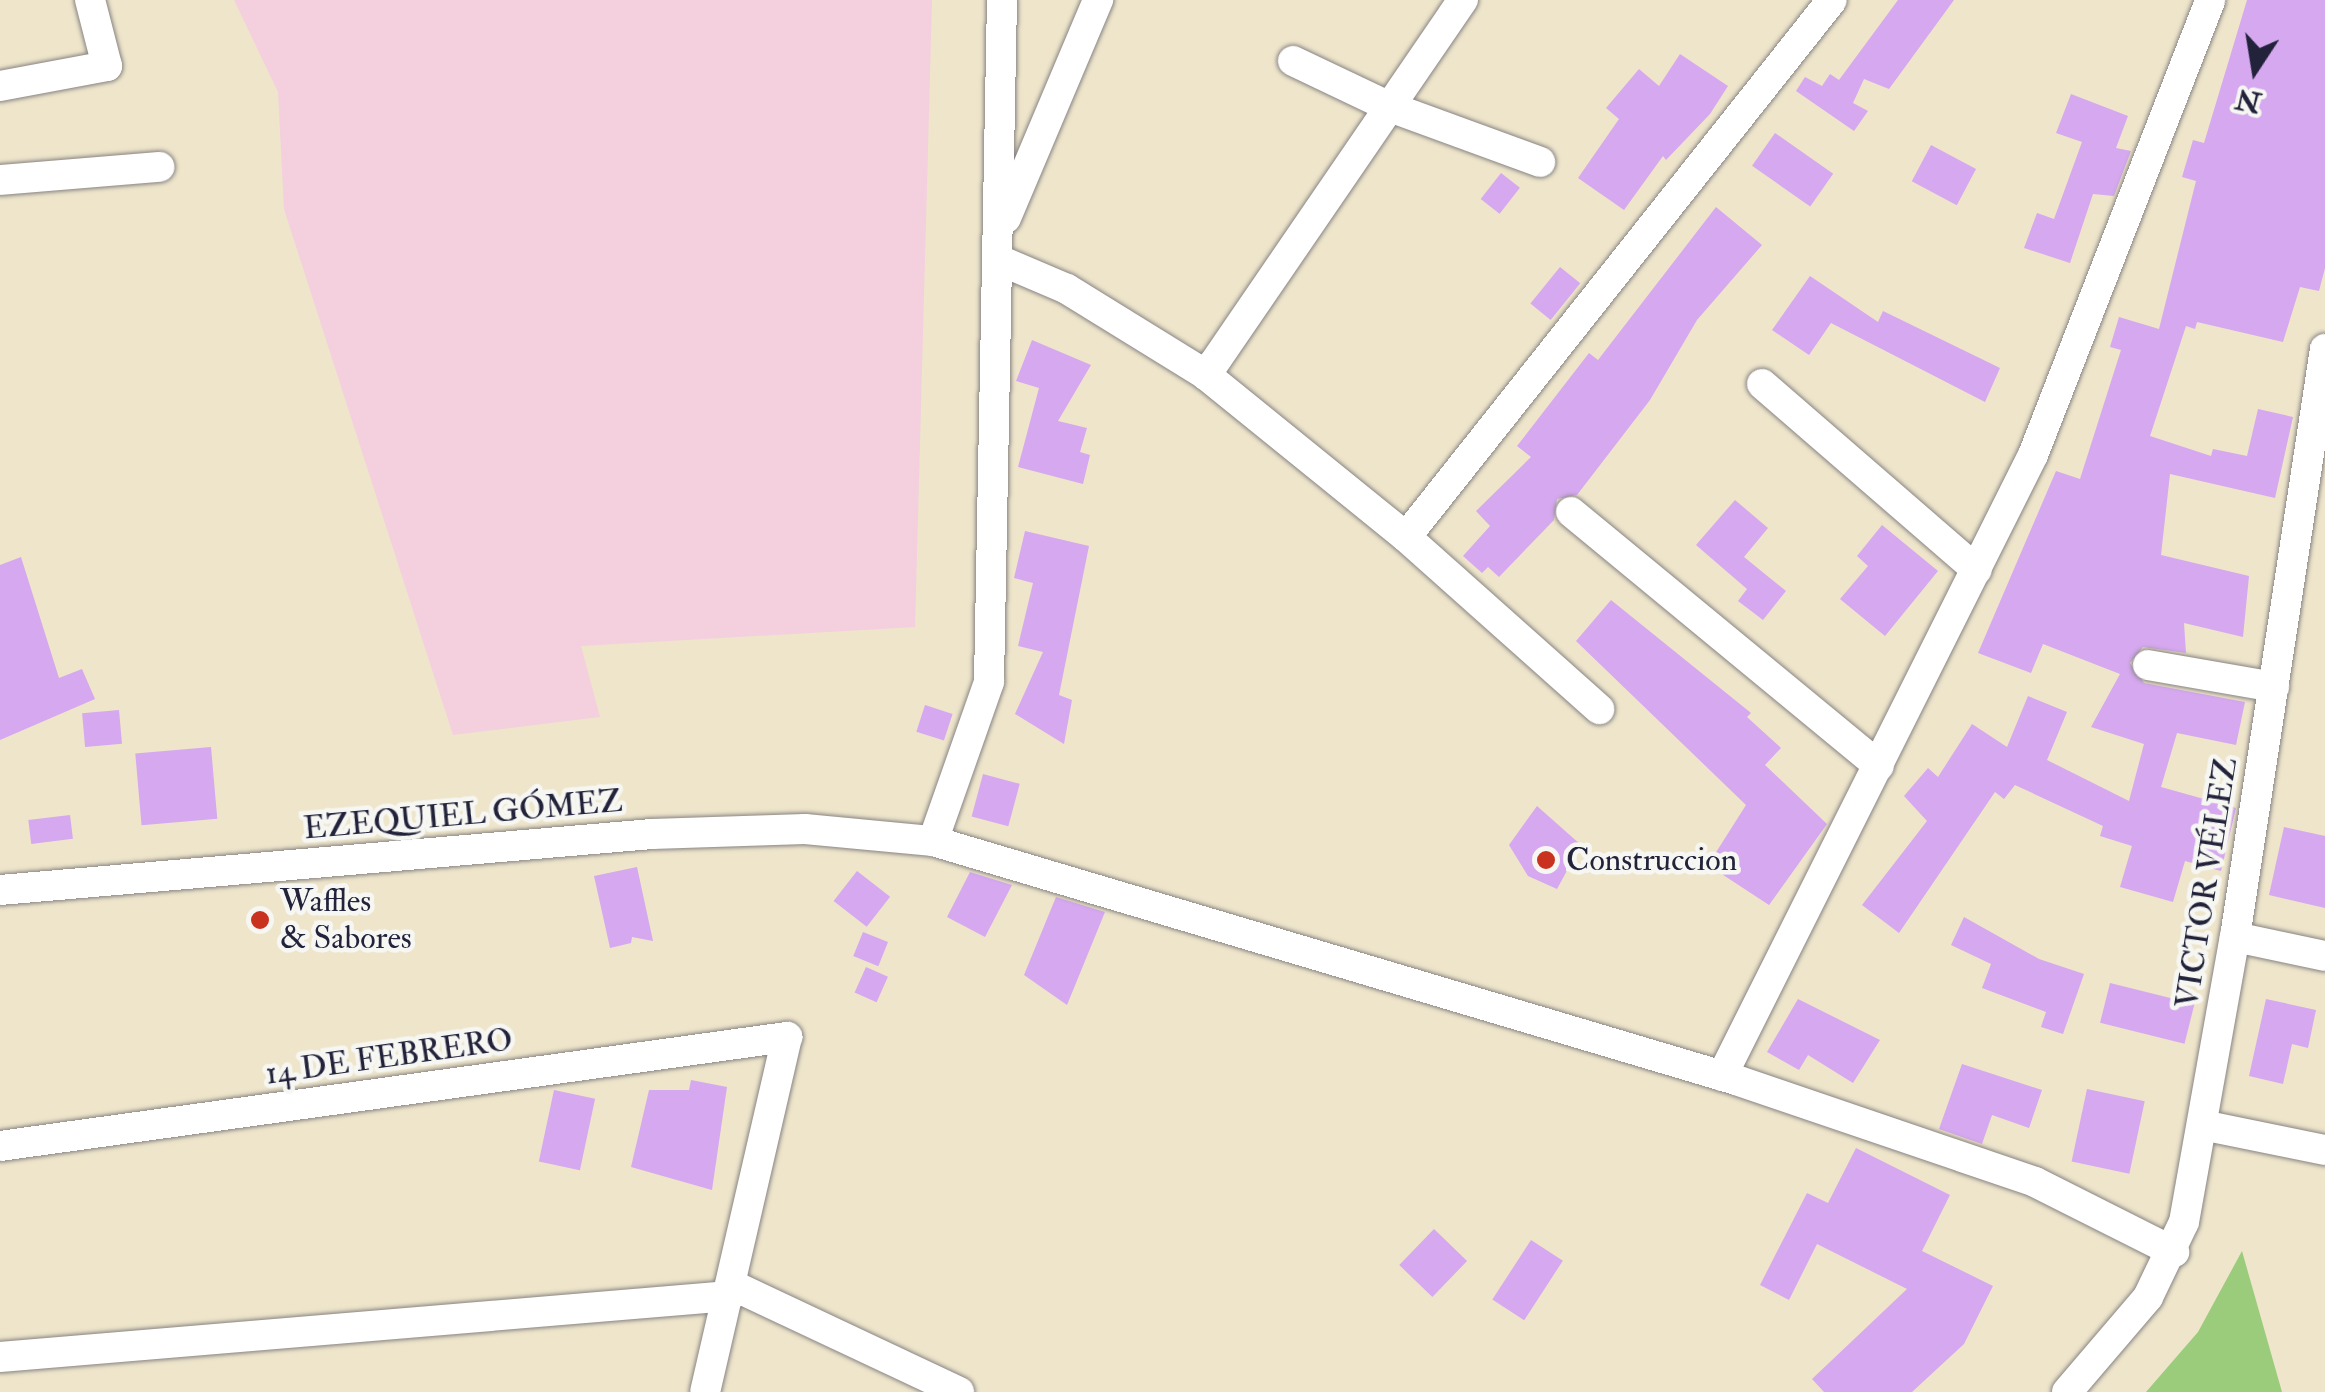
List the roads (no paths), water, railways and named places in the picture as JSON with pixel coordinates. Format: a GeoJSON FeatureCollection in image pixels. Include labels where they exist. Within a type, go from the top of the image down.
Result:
{"type":"FeatureCollection","features":[{"type":"Feature","properties":{"kind":"street"},"geometry":{"type":"LineString","coordinates":[[0,86],[107,66],[90,0]]}},
{"type":"Feature","properties":{"kind":"street"},"geometry":{"type":"LineString","coordinates":[[932,842],[989,682],[1002,0]]}},
{"type":"Feature","properties":{"kind":"street"},"geometry":{"type":"LineString","coordinates":[[1000,246],[1098,0]]}},
{"type":"Feature","properties":{"kind":"street"},"geometry":{"type":"LineString","coordinates":[[1209,370],[1463,0]]}},
{"type":"Feature","properties":{"kind":"street"},"geometry":{"type":"LineString","coordinates":[[1406,536],[1832,0]]}},
{"type":"Feature","properties":{"kind":"street"},"geometry":{"type":"LineString","coordinates":[[1722,1076],[2033,455],[2210,0]]}},
{"type":"Feature","properties":{"kind":"street"},"geometry":{"type":"LineString","coordinates":[[1293,61],[1390,107],[1540,162]]}},
{"type":"Feature","properties":{"kind":"street"},"geometry":{"type":"LineString","coordinates":[[0,180],[159,167]]}},
{"type":"Feature","properties":{"kind":"street"},"geometry":{"type":"LineString","coordinates":[[1000,246],[1209,370],[1406,536],[1599,709]]}},
{"type":"Feature","properties":{"kind":"street","name":"VICTOR VÉLEZ"},"geometry":{"type":"LineString","coordinates":[[2080,1386],[2148,1296],[2174,1252],[2202,1125],[2235,937],[2325,349]]}},
{"type":"Feature","properties":{"kind":"street"},"geometry":{"type":"LineString","coordinates":[[1762,384],[1977,570]]}},
{"type":"Feature","properties":{"kind":"street"},"geometry":{"type":"LineString","coordinates":[[1571,512],[1879,766]]}},
{"type":"Feature","properties":{"kind":"street"},"geometry":{"type":"LineString","coordinates":[[2148,665],[2274,687]]}},
{"type":"Feature","properties":{"kind":"street","name":"EZEQUIEL GÓMEZ"},"geometry":{"type":"LineString","coordinates":[[0,890],[652,834],[805,829],[932,842],[1722,1076],[2036,1182],[2174,1252]]}},
{"type":"Feature","properties":{"kind":"street"},"geometry":{"type":"LineString","coordinates":[[2235,937],[2325,956]]}},
{"type":"Feature","properties":{"kind":"street","name":"14 DE FEBRERO"},"geometry":{"type":"LineString","coordinates":[[0,1146],[788,1038],[730,1291]]}},
{"type":"Feature","properties":{"kind":"street"},"geometry":{"type":"LineString","coordinates":[[2202,1125],[2325,1150]]}},
{"type":"Feature","properties":{"kind":"street"},"geometry":{"type":"LineString","coordinates":[[0,1357],[730,1291],[959,1392]]}},
{"type":"Feature","properties":{"kind":"street"},"geometry":{"type":"LineString","coordinates":[[705,1392],[730,1291]]}},
{"type":"Feature","properties":{"kind":"place","name":"Construccion"},"geometry":{"type":"Point","coordinates":[1546,860]}},
{"type":"Feature","properties":{"kind":"place","name":"Waffles & Sabores"},"geometry":{"type":"Point","coordinates":[260,920]}}]}
